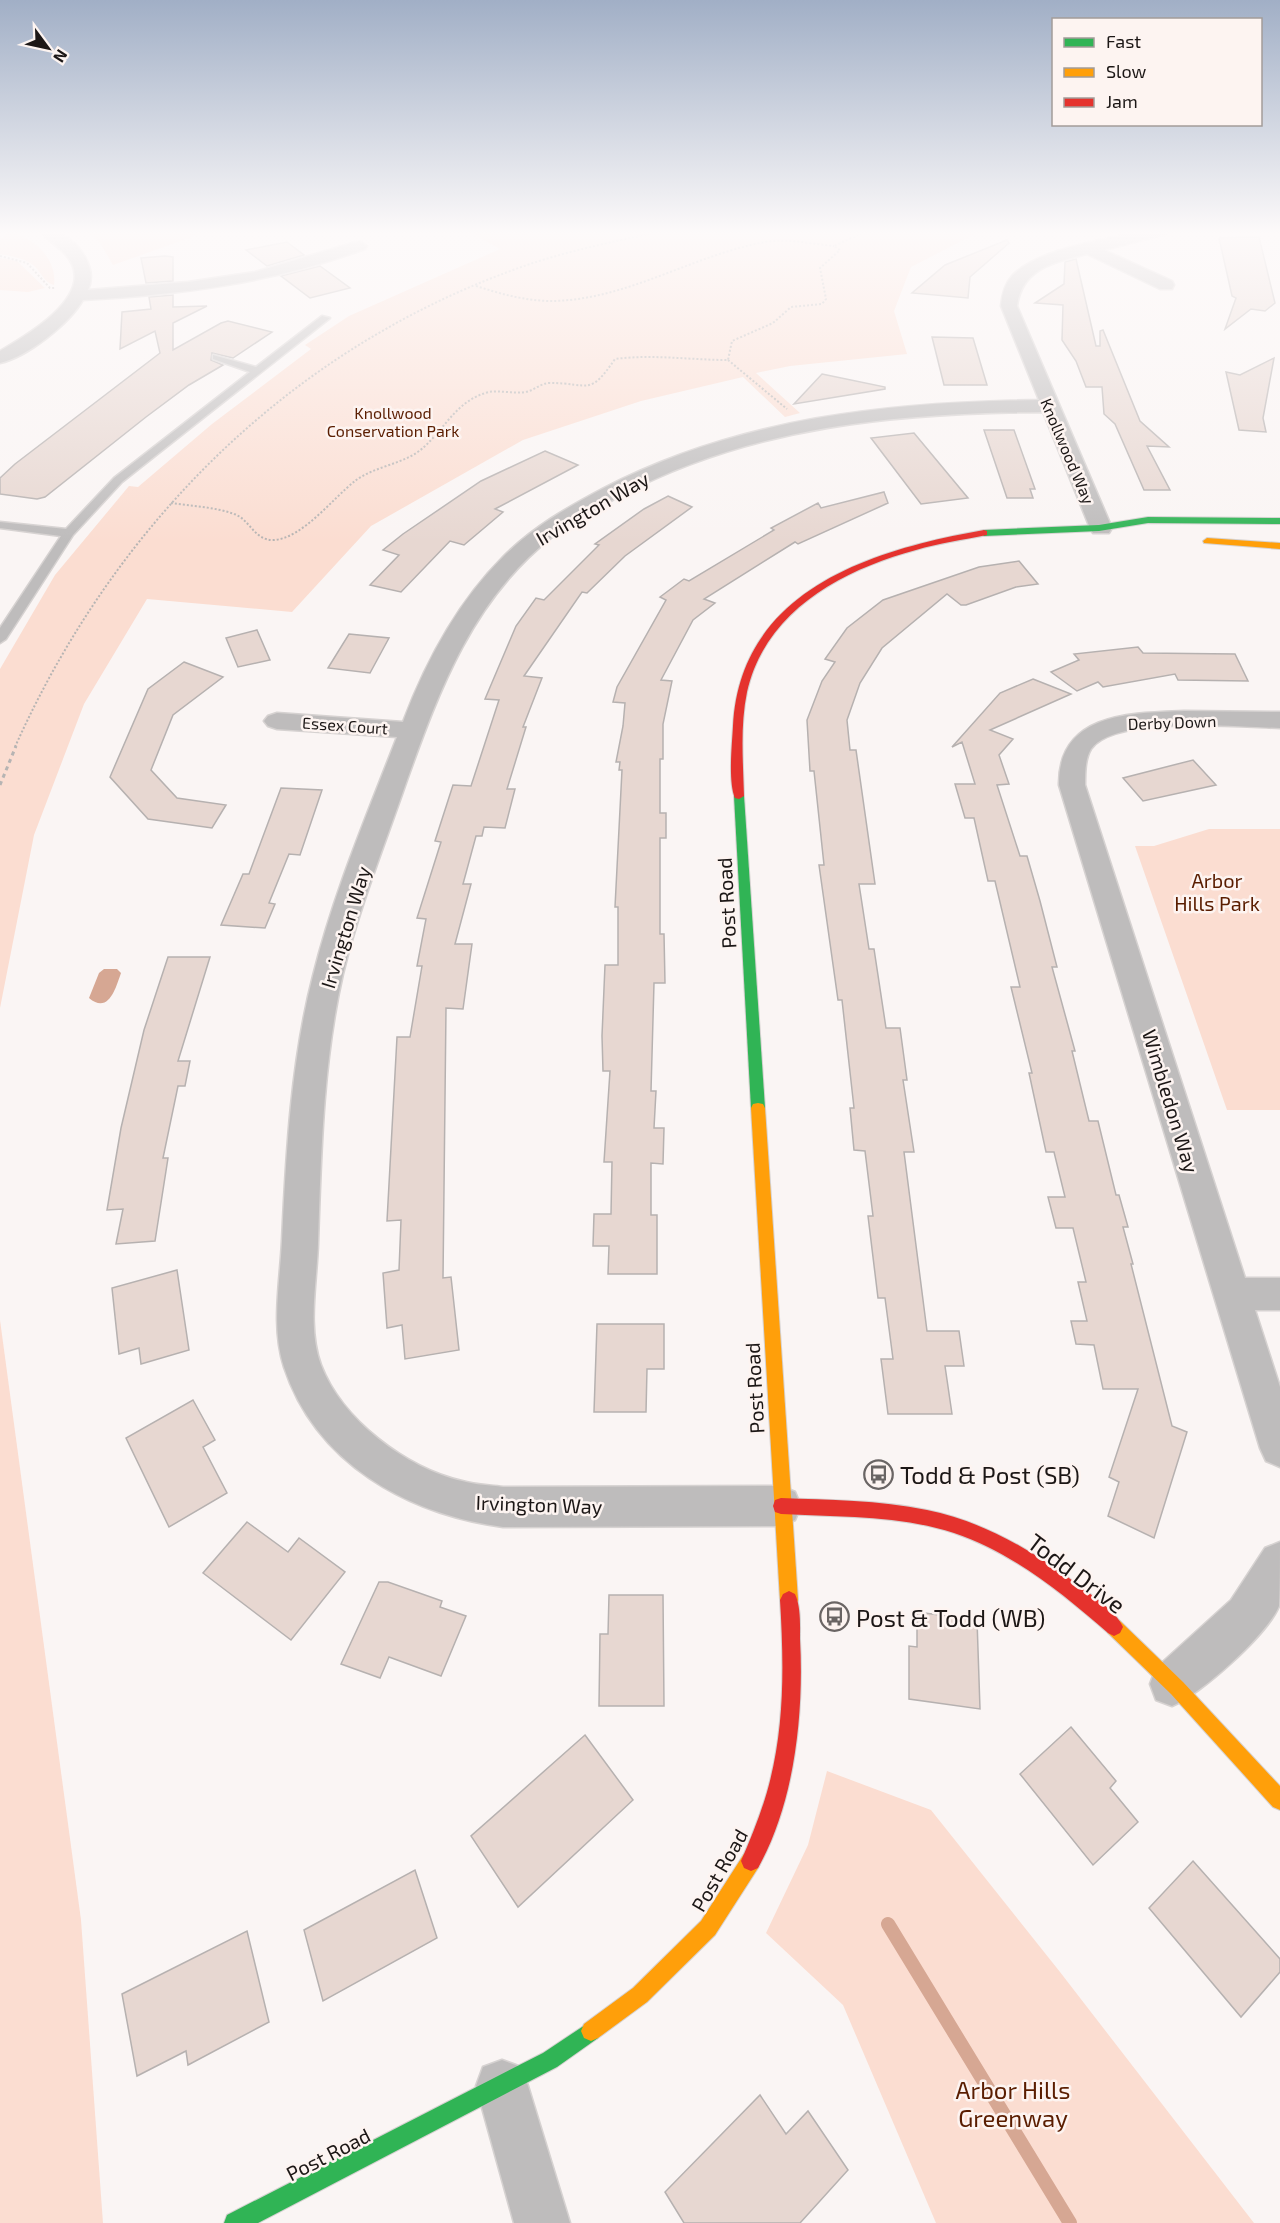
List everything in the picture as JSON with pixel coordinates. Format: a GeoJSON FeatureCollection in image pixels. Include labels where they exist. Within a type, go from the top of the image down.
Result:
{"type":"FeatureCollection","features":[{"type":"Feature","properties":{"kind":"street"},"geometry":{"type":"LineString","coordinates":[[0,358],[32,342],[41,335]]}},
{"type":"Feature","properties":{"kind":"street","name":"Knollwood Way"},"geometry":{"type":"LineString","coordinates":[[1021,335],[1101,528]]}},
{"type":"Feature","properties":{"kind":"street","name":"Irvington Way"},"geometry":{"type":"LineString","coordinates":[[781,1506],[503,1507],[462,1501],[391,1471],[354,1442],[324,1407],[303,1368],[297,1334],[301,1219],[315,1037],[343,919],[412,730],[449,643],[464,616],[490,583],[547,530],[625,484],[722,445],[814,423],[958,406],[1049,405]]}},
{"type":"Feature","properties":{"kind":"street"},"geometry":{"type":"LineString","coordinates":[[1101,528],[1147,520],[1280,521]]}},
{"type":"Feature","properties":{"kind":"street"},"geometry":{"type":"LineString","coordinates":[[1101,528],[1140,536]]}},
{"type":"Feature","properties":{"kind":"street","name":"Post Road"},"geometry":{"type":"LineString","coordinates":[[235,2223],[550,2060],[640,1995],[708,1928],[756,1853],[779,1789],[792,1725],[792,1636],[781,1506],[737,760],[737,722],[743,686],[756,652],[783,617],[803,599],[839,576],[876,559],[952,538],[1017,530],[1101,528]]}},
{"type":"Feature","properties":{"kind":"street"},"geometry":{"type":"LineString","coordinates":[[1197,541],[1280,546]]}},
{"type":"Feature","properties":{"kind":"street","name":"Derby Down"},"geometry":{"type":"LineString","coordinates":[[1075,754],[1095,733],[1122,724],[1172,720],[1280,720]]}},
{"type":"Feature","properties":{"kind":"street","name":"Essex Court"},"geometry":{"type":"LineString","coordinates":[[277,721],[412,730]]}},
{"type":"Feature","properties":{"kind":"street","name":"Wimbledon Way"},"geometry":{"type":"LineString","coordinates":[[1075,754],[1071,770],[1072,785],[1280,1448]]}},
{"type":"Feature","properties":{"kind":"street"},"geometry":{"type":"LineString","coordinates":[[1231,1294],[1280,1294]]}},
{"type":"Feature","properties":{"kind":"street","name":"Todd Drive"},"geometry":{"type":"LineString","coordinates":[[781,1506],[868,1511],[925,1519],[973,1532],[1019,1554],[1087,1603],[1172,1684],[1280,1800]]}},
{"type":"Feature","properties":{"kind":"street"},"geometry":{"type":"LineString","coordinates":[[1172,1684],[1239,1627],[1267,1591],[1280,1563]]}},
{"type":"Feature","properties":{"kind":"street"},"geometry":{"type":"LineString","coordinates":[[502,2086],[542,2223]]}},
{"type":"Feature","properties":{"kind":"lane"},"geometry":{"type":"LineString","coordinates":[[0,639],[69,532],[118,480],[304,335]]}},
{"type":"Feature","properties":{"kind":"lane"},"geometry":{"type":"LineString","coordinates":[[216,357],[256,371]]}},
{"type":"Feature","properties":{"kind":"lane"},"geometry":{"type":"LineString","coordinates":[[0,525],[69,532]]}},
{"type":"Feature","properties":{"kind":"path"},"geometry":{"type":"LineString","coordinates":[[0,785],[20,731],[58,660],[98,595],[152,522],[237,438],[312,375],[375,335]]}},
{"type":"Feature","properties":{"kind":"path"},"geometry":{"type":"LineString","coordinates":[[728,360],[732,341],[746,335]]}},
{"type":"Feature","properties":{"kind":"path"},"geometry":{"type":"LineString","coordinates":[[170,503],[236,514],[259,537],[274,540],[302,528],[356,480],[423,449],[454,411],[469,400],[490,392],[528,392],[533,387],[553,382],[581,386],[593,385],[601,380],[615,359],[647,355],[689,360],[728,360],[762,386],[794,417]]}},
{"type":"Feature","properties":{"kind":"green space","name":"Knollwood Conservation Park"},"geometry":{"type":"Polygon","coordinates":[[[321,335],[901,335],[907,354],[790,366],[756,373],[800,413],[785,417],[743,377],[641,401],[523,440],[371,526],[292,612],[147,599],[84,704],[34,835],[0,1008],[0,669],[55,575],[129,486],[138,487],[212,424],[311,349],[305,345],[321,335]]]}},
{"type":"Feature","properties":{"kind":"green space","name":"Arbor Hills Park"},"geometry":{"type":"Polygon","coordinates":[[[1209,829],[1280,829],[1280,1110],[1227,1110],[1135,846],[1154,846],[1209,829]]]}},
{"type":"Feature","properties":{"kind":"green space"},"geometry":{"type":"Polygon","coordinates":[[[0,1320],[81,1920],[103,2223],[0,2223],[0,1320]]]}},
{"type":"Feature","properties":{"kind":"green space","name":"Arbor Hills Greenway"},"geometry":{"type":"Polygon","coordinates":[[[827,1771],[931,1810],[1060,1972],[1254,2223],[936,2223],[843,2005],[766,1933],[808,1845],[827,1771]]]}},
{"type":"Feature","properties":{"kind":"shaded area"},"geometry":{"type":"Polygon","coordinates":[[[104,969],[117,969],[121,973],[111,997],[102,1003],[89,998],[99,973],[104,969]]]}},
{"type":"Feature","properties":{"kind":"building"},"geometry":{"type":"Polygon","coordinates":[[[121,335],[148,335],[120,349],[121,335]]]}},
{"type":"Feature","properties":{"kind":"building"},"geometry":{"type":"Polygon","coordinates":[[[156,335],[173,335],[173,350],[200,335],[268,335],[233,358],[212,353],[211,360],[223,365],[189,385],[45,497],[37,499],[0,494],[0,478],[15,464],[160,353],[156,335]]]}},
{"type":"Feature","properties":{"kind":"building"},"geometry":{"type":"Polygon","coordinates":[[[1062,335],[1093,335],[1096,346],[1100,346],[1100,335],[1105,335],[1140,421],[1169,447],[1147,446],[1170,490],[1144,490],[1115,424],[1104,414],[1102,387],[1086,387],[1076,361],[1062,340],[1062,335]]]}},
{"type":"Feature","properties":{"kind":"building"},"geometry":{"type":"Polygon","coordinates":[[[932,337],[973,338],[987,385],[944,385],[932,337]]]}},
{"type":"Feature","properties":{"kind":"building"},"geometry":{"type":"Polygon","coordinates":[[[1274,358],[1263,418],[1266,432],[1239,430],[1226,372],[1240,375],[1274,358]]]}},
{"type":"Feature","properties":{"kind":"building"},"geometry":{"type":"Polygon","coordinates":[[[822,374],[885,387],[885,389],[794,404],[822,374]]]}},
{"type":"Feature","properties":{"kind":"building"},"geometry":{"type":"Polygon","coordinates":[[[984,430],[1014,430],[1035,489],[1030,489],[1033,498],[1007,498],[984,430]]]}},
{"type":"Feature","properties":{"kind":"building"},"geometry":{"type":"Polygon","coordinates":[[[914,433],[968,498],[921,504],[871,438],[914,433]]]}},
{"type":"Feature","properties":{"kind":"building"},"geometry":{"type":"Polygon","coordinates":[[[545,451],[578,465],[495,509],[503,512],[464,545],[450,541],[401,592],[370,585],[399,555],[383,550],[403,534],[481,481],[545,451]]]}},
{"type":"Feature","properties":{"kind":"building"},"geometry":{"type":"Polygon","coordinates":[[[884,492],[888,503],[798,544],[795,542],[704,599],[715,603],[693,620],[661,680],[672,681],[663,724],[663,759],[660,759],[660,813],[666,813],[666,838],[660,838],[660,934],[664,934],[665,983],[654,983],[651,1091],[656,1091],[654,1128],[664,1128],[663,1164],[651,1163],[651,1215],[657,1215],[657,1274],[608,1274],[609,1246],[593,1246],[594,1214],[611,1214],[612,1162],[604,1162],[610,1071],[603,1071],[602,1036],[605,965],[618,965],[618,907],[615,907],[622,770],[619,770],[620,762],[616,762],[625,703],[613,702],[617,687],[666,600],[660,597],[684,579],[689,581],[774,530],[771,528],[818,503],[821,508],[884,492]]]}},
{"type":"Feature","properties":{"kind":"building"},"geometry":{"type":"Polygon","coordinates":[[[668,496],[692,507],[625,556],[587,593],[582,592],[524,676],[542,678],[523,727],[526,727],[507,789],[515,789],[505,828],[484,827],[482,836],[476,836],[463,884],[471,884],[455,944],[472,944],[463,1009],[446,1008],[443,1278],[451,1277],[459,1350],[405,1359],[402,1325],[387,1328],[383,1273],[399,1270],[401,1220],[387,1221],[397,1037],[410,1037],[422,966],[417,966],[426,919],[417,918],[441,842],[435,841],[453,785],[471,786],[499,700],[485,699],[516,626],[536,598],[544,600],[599,545],[595,544],[644,509],[668,496]]]}},
{"type":"Feature","properties":{"kind":"building"},"geometry":{"type":"Polygon","coordinates":[[[1019,561],[1038,584],[1016,587],[966,605],[961,605],[947,594],[882,648],[860,683],[847,720],[850,750],[856,750],[875,884],[859,884],[869,949],[874,949],[886,1028],[900,1028],[907,1080],[903,1080],[914,1152],[904,1152],[927,1331],[959,1331],[964,1366],[945,1366],[952,1414],[888,1414],[881,1359],[893,1359],[885,1298],[878,1298],[868,1216],[873,1216],[865,1151],[854,1150],[850,1108],[854,1108],[842,1000],[838,1000],[819,865],[824,865],[814,771],[810,771],[807,720],[822,681],[835,662],[825,659],[847,628],[883,600],[979,567],[1019,561]]]}},
{"type":"Feature","properties":{"kind":"building"},"geometry":{"type":"Polygon","coordinates":[[[257,630],[270,660],[238,667],[226,638],[257,630]]]}},
{"type":"Feature","properties":{"kind":"building"},"geometry":{"type":"Polygon","coordinates":[[[349,634],[389,638],[370,673],[328,668],[349,634]]]}},
{"type":"Feature","properties":{"kind":"building"},"geometry":{"type":"Polygon","coordinates":[[[1138,647],[1143,653],[1235,654],[1248,681],[1178,680],[1175,674],[1103,687],[1098,682],[1077,691],[1051,672],[1079,660],[1074,654],[1138,647]]]}},
{"type":"Feature","properties":{"kind":"building"},"geometry":{"type":"Polygon","coordinates":[[[184,662],[223,677],[173,715],[151,770],[177,798],[226,805],[212,828],[148,819],[110,777],[148,689],[184,662]]]}},
{"type":"Feature","properties":{"kind":"building"},"geometry":{"type":"Polygon","coordinates":[[[1033,679],[1071,694],[990,730],[1013,739],[999,755],[1009,784],[997,785],[1020,856],[1027,856],[1040,901],[1057,967],[1052,967],[1075,1051],[1072,1051],[1089,1121],[1098,1121],[1116,1195],[1119,1195],[1128,1227],[1123,1227],[1133,1264],[1131,1264],[1172,1426],[1187,1432],[1154,1538],[1108,1516],[1119,1482],[1109,1477],[1138,1389],[1103,1389],[1094,1345],[1076,1344],[1071,1321],[1087,1321],[1078,1282],[1086,1282],[1073,1228],[1056,1228],[1048,1197],[1065,1197],[1054,1152],[1046,1152],[1029,1073],[1032,1073],[1011,987],[1020,987],[995,881],[988,881],[974,818],[965,818],[955,784],[975,784],[962,742],[952,747],[1000,693],[1033,679]]]}},
{"type":"Feature","properties":{"kind":"building"},"geometry":{"type":"Polygon","coordinates":[[[1193,760],[1216,785],[1143,801],[1123,778],[1193,760]]]}},
{"type":"Feature","properties":{"kind":"building"},"geometry":{"type":"Polygon","coordinates":[[[281,788],[322,790],[300,855],[289,854],[269,903],[275,904],[265,928],[221,925],[243,874],[249,874],[281,788]]]}},
{"type":"Feature","properties":{"kind":"building"},"geometry":{"type":"Polygon","coordinates":[[[168,957],[210,957],[178,1061],[190,1061],[185,1086],[178,1086],[163,1158],[168,1158],[155,1241],[116,1244],[123,1209],[107,1210],[121,1128],[144,1030],[168,957]]]}},
{"type":"Feature","properties":{"kind":"building"},"geometry":{"type":"Polygon","coordinates":[[[177,1270],[189,1350],[141,1364],[139,1348],[119,1354],[112,1288],[177,1270]]]}},
{"type":"Feature","properties":{"kind":"building"},"geometry":{"type":"Polygon","coordinates":[[[597,1324],[664,1324],[664,1369],[647,1369],[646,1412],[594,1412],[597,1324]]]}},
{"type":"Feature","properties":{"kind":"building"},"geometry":{"type":"Polygon","coordinates":[[[193,1400],[215,1440],[203,1447],[227,1493],[169,1527],[126,1438],[193,1400]]]}},
{"type":"Feature","properties":{"kind":"building"},"geometry":{"type":"Polygon","coordinates":[[[247,1522],[288,1552],[299,1538],[345,1572],[291,1640],[203,1573],[247,1522]]]}},
{"type":"Feature","properties":{"kind":"building"},"geometry":{"type":"Polygon","coordinates":[[[379,1582],[388,1582],[442,1601],[440,1607],[466,1616],[441,1676],[389,1657],[380,1678],[341,1664],[379,1582]]]}},
{"type":"Feature","properties":{"kind":"building"},"geometry":{"type":"Polygon","coordinates":[[[609,1595],[663,1595],[664,1706],[599,1706],[600,1634],[608,1634],[609,1595]]]}},
{"type":"Feature","properties":{"kind":"building"},"geometry":{"type":"Polygon","coordinates":[[[917,1612],[977,1620],[980,1709],[909,1699],[909,1646],[917,1647],[917,1612]]]}},
{"type":"Feature","properties":{"kind":"building"},"geometry":{"type":"Polygon","coordinates":[[[1071,1727],[1116,1781],[1110,1788],[1138,1822],[1093,1865],[1020,1774],[1071,1727]]]}},
{"type":"Feature","properties":{"kind":"building"},"geometry":{"type":"Polygon","coordinates":[[[585,1735],[633,1800],[518,1907],[471,1836],[585,1735]]]}},
{"type":"Feature","properties":{"kind":"building"},"geometry":{"type":"Polygon","coordinates":[[[1193,1861],[1280,1959],[1280,1972],[1241,2017],[1149,1908],[1193,1861]]]}},
{"type":"Feature","properties":{"kind":"building"},"geometry":{"type":"Polygon","coordinates":[[[415,1870],[437,1938],[323,2001],[304,1930],[415,1870]]]}},
{"type":"Feature","properties":{"kind":"building"},"geometry":{"type":"Polygon","coordinates":[[[247,1931],[269,2022],[188,2065],[186,2051],[137,2076],[122,1994],[247,1931]]]}},
{"type":"Feature","properties":{"kind":"building"},"geometry":{"type":"Polygon","coordinates":[[[760,2095],[786,2134],[808,2111],[848,2170],[800,2223],[684,2223],[665,2192],[760,2095]]]}},
{"type":"Feature","properties":{"kind":"waterway"},"geometry":{"type":"LineString","coordinates":[[888,1924],[1070,2223]]}},
{"type":"Feature","properties":{"kind":"traffic: fast"},"geometry":{"type":"LineString","coordinates":[[984,533],[1099,528],[1148,520],[1280,521]]}},
{"type":"Feature","properties":{"kind":"traffic: fast"},"geometry":{"type":"LineString","coordinates":[[739,796],[758,1108]]}},
{"type":"Feature","properties":{"kind":"traffic: fast"},"geometry":{"type":"LineString","coordinates":[[235,2223],[502,2086],[550,2060],[591,2031]]}},
{"type":"Feature","properties":{"kind":"traffic: slow"},"geometry":{"type":"LineString","coordinates":[[1207,541],[1280,546]]}},
{"type":"Feature","properties":{"kind":"traffic: slow"},"geometry":{"type":"LineString","coordinates":[[758,1108],[789,1600]]}},
{"type":"Feature","properties":{"kind":"traffic: slow"},"geometry":{"type":"LineString","coordinates":[[1114,1627],[1177,1688],[1280,1800]]}},
{"type":"Feature","properties":{"kind":"traffic: slow"},"geometry":{"type":"LineString","coordinates":[[591,2031],[640,1995],[708,1928],[751,1861]]}},
{"type":"Feature","properties":{"kind":"traffic: jam"},"geometry":{"type":"LineString","coordinates":[[739,796],[737,737],[742,692],[761,644],[784,616],[811,592],[877,559],[949,539],[984,533]]}},
{"type":"Feature","properties":{"kind":"traffic: jam"},"geometry":{"type":"LineString","coordinates":[[781,1506],[891,1513],[927,1518],[979,1534],[1004,1546],[1051,1575],[1114,1627]]}},
{"type":"Feature","properties":{"kind":"traffic: jam"},"geometry":{"type":"LineString","coordinates":[[751,1861],[761,1840],[777,1791],[788,1737],[792,1684],[789,1600]]}},
{"type":"Feature","properties":{"kind":"place","name":"Todd & Post (SB)"},"geometry":{"type":"Point","coordinates":[879,1474]}},
{"type":"Feature","properties":{"kind":"place","name":"Post & Todd (WB)"},"geometry":{"type":"Point","coordinates":[835,1617]}}]}
